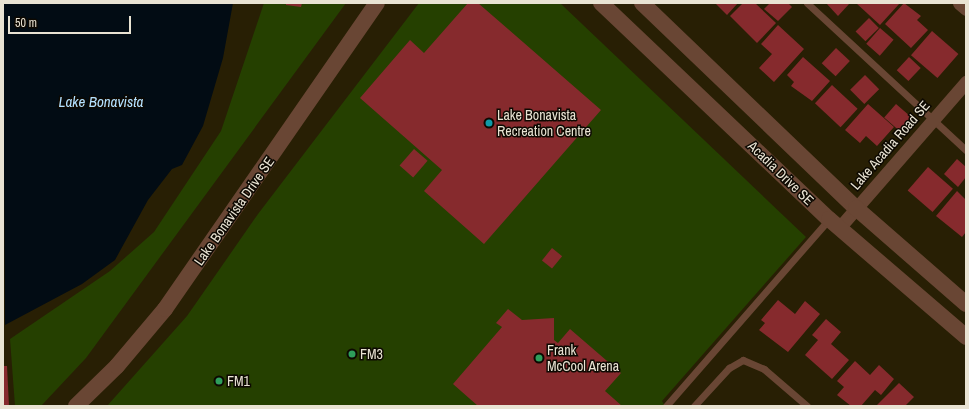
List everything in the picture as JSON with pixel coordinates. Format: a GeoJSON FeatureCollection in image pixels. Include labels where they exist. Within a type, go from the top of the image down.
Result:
{"type":"FeatureCollection","features":[{"type":"Feature","properties":{"kind":"street","name":"Lake Bonavista Drive SE"},"geometry":{"type":"LineString","coordinates":[[76,406],[117,366],[165,309],[376,3]]}},
{"type":"Feature","properties":{"kind":"street","name":"Acadia Drive SE"},"geometry":{"type":"LineString","coordinates":[[602,3],[834,224],[966,337]]}},
{"type":"Feature","properties":{"kind":"street","name":"Acadia Drive SE"},"geometry":{"type":"LineString","coordinates":[[642,3],[856,208],[966,304]]}},
{"type":"Feature","properties":{"kind":"street"},"geometry":{"type":"LineString","coordinates":[[959,3],[966,9]]}},
{"type":"Feature","properties":{"kind":"street","name":"Lake Acadia Road SE"},"geometry":{"type":"LineString","coordinates":[[834,224],[856,208],[966,82]]}},
{"type":"Feature","properties":{"kind":"lane"},"geometry":{"type":"LineString","coordinates":[[807,3],[932,121],[966,150]]}},
{"type":"Feature","properties":{"kind":"lane"},"geometry":{"type":"LineString","coordinates":[[666,406],[834,224]]}},
{"type":"Feature","properties":{"kind":"lane"},"geometry":{"type":"LineString","coordinates":[[694,406],[729,368],[742,360],[764,369],[807,406]]}},
{"type":"Feature","properties":{"kind":"green space"},"geometry":{"type":"Polygon","coordinates":[[[264,3],[346,3],[86,358],[41,406],[15,406],[10,339],[110,271],[154,232],[221,131],[264,3]]]}},
{"type":"Feature","properties":{"kind":"green space"},"geometry":{"type":"Polygon","coordinates":[[[419,3],[560,3],[806,237],[662,401],[665,406],[107,406],[187,316],[258,214],[419,3]]]}},
{"type":"Feature","properties":{"kind":"water","name":"Lake Bonavista"},"geometry":{"type":"Polygon","coordinates":[[[3,3],[233,3],[223,58],[203,126],[182,165],[172,169],[148,200],[115,260],[82,284],[5,325],[3,3]]]}},
{"type":"Feature","properties":{"kind":"building"},"geometry":{"type":"Polygon","coordinates":[[[286,3],[302,3],[301,7],[286,5],[286,3]]]}},
{"type":"Feature","properties":{"kind":"building","name":"Lake Bonavista Recreation Centre"},"geometry":{"type":"Polygon","coordinates":[[[468,3],[478,3],[601,110],[484,244],[424,191],[442,170],[360,98],[410,40],[424,53],[468,3]]]}},
{"type":"Feature","properties":{"kind":"building"},"geometry":{"type":"Polygon","coordinates":[[[715,3],[738,3],[727,15],[715,3]]]}},
{"type":"Feature","properties":{"kind":"building"},"geometry":{"type":"Polygon","coordinates":[[[743,3],[755,3],[776,23],[757,43],[730,16],[743,3]]]}},
{"type":"Feature","properties":{"kind":"building"},"geometry":{"type":"Polygon","coordinates":[[[770,3],[788,3],[792,7],[778,21],[764,9],[770,3]]]}},
{"type":"Feature","properties":{"kind":"building"},"geometry":{"type":"Polygon","coordinates":[[[826,3],[850,3],[838,16],[826,3]]]}},
{"type":"Feature","properties":{"kind":"building"},"geometry":{"type":"Polygon","coordinates":[[[856,3],[900,3],[880,25],[856,3]]]}},
{"type":"Feature","properties":{"kind":"building"},"geometry":{"type":"Polygon","coordinates":[[[904,3],[921,16],[917,20],[928,30],[911,48],[885,24],[904,3]]]}},
{"type":"Feature","properties":{"kind":"building"},"geometry":{"type":"Polygon","coordinates":[[[869,18],[879,28],[865,41],[856,31],[869,18]]]}},
{"type":"Feature","properties":{"kind":"building"},"geometry":{"type":"Polygon","coordinates":[[[778,25],[804,49],[774,82],[759,68],[772,54],[761,44],[778,25]]]}},
{"type":"Feature","properties":{"kind":"building"},"geometry":{"type":"Polygon","coordinates":[[[880,28],[894,40],[880,56],[866,44],[880,28]]]}},
{"type":"Feature","properties":{"kind":"building"},"geometry":{"type":"Polygon","coordinates":[[[932,31],[958,54],[937,78],[911,55],[932,31]]]}},
{"type":"Feature","properties":{"kind":"building"},"geometry":{"type":"Polygon","coordinates":[[[836,48],[850,61],[836,76],[822,63],[836,48]]]}},
{"type":"Feature","properties":{"kind":"building"},"geometry":{"type":"Polygon","coordinates":[[[803,57],[830,81],[812,101],[791,86],[794,82],[787,75],[803,57]]]}},
{"type":"Feature","properties":{"kind":"building"},"geometry":{"type":"Polygon","coordinates":[[[909,57],[921,68],[908,81],[897,70],[909,57]]]}},
{"type":"Feature","properties":{"kind":"building"},"geometry":{"type":"Polygon","coordinates":[[[865,75],[879,89],[864,104],[850,90],[865,75]]]}},
{"type":"Feature","properties":{"kind":"building"},"geometry":{"type":"Polygon","coordinates":[[[832,85],[858,109],[841,127],[815,103],[832,85]]]}},
{"type":"Feature","properties":{"kind":"building"},"geometry":{"type":"Polygon","coordinates":[[[868,104],[894,127],[877,146],[866,136],[860,143],[845,130],[868,104]]]}},
{"type":"Feature","properties":{"kind":"building"},"geometry":{"type":"Polygon","coordinates":[[[896,104],[911,117],[899,131],[884,118],[896,104]]]}},
{"type":"Feature","properties":{"kind":"building"},"geometry":{"type":"Polygon","coordinates":[[[414,149],[428,161],[413,177],[400,166],[414,149]]]}},
{"type":"Feature","properties":{"kind":"building"},"geometry":{"type":"Polygon","coordinates":[[[957,159],[966,167],[966,177],[958,187],[944,174],[957,159]]]}},
{"type":"Feature","properties":{"kind":"building"},"geometry":{"type":"Polygon","coordinates":[[[928,167],[953,189],[933,212],[908,190],[928,167]]]}},
{"type":"Feature","properties":{"kind":"building"},"geometry":{"type":"Polygon","coordinates":[[[957,191],[966,200],[966,232],[962,237],[936,216],[957,191]]]}},
{"type":"Feature","properties":{"kind":"building"},"geometry":{"type":"Polygon","coordinates":[[[552,248],[562,256],[552,269],[542,260],[552,248]]]}},
{"type":"Feature","properties":{"kind":"building"},"geometry":{"type":"Polygon","coordinates":[[[778,300],[795,314],[805,301],[820,314],[788,352],[759,330],[765,323],[761,320],[778,300]]]}},
{"type":"Feature","properties":{"kind":"building","name":"Frank McCool Arena"},"geometry":{"type":"Polygon","coordinates":[[[508,309],[522,320],[554,318],[554,340],[558,343],[570,329],[621,373],[605,391],[622,406],[478,406],[453,384],[502,327],[496,323],[508,309]]]}},
{"type":"Feature","properties":{"kind":"building"},"geometry":{"type":"Polygon","coordinates":[[[826,319],[841,332],[831,344],[849,360],[832,379],[805,355],[818,340],[812,335],[826,319]]]}},
{"type":"Feature","properties":{"kind":"building"},"geometry":{"type":"Polygon","coordinates":[[[855,361],[870,375],[879,365],[894,379],[881,395],[875,390],[861,406],[851,406],[837,395],[844,387],[837,381],[855,361]]]}},
{"type":"Feature","properties":{"kind":"building"},"geometry":{"type":"Polygon","coordinates":[[[3,366],[7,366],[9,406],[3,406],[3,366]]]}},
{"type":"Feature","properties":{"kind":"building"},"geometry":{"type":"Polygon","coordinates":[[[899,383],[914,397],[905,406],[876,406],[899,383]]]}},
{"type":"Feature","properties":{"kind":"place","name":"Lake Bonavista Recreation Centre"},"geometry":{"type":"Point","coordinates":[489,123]}},
{"type":"Feature","properties":{"kind":"place","name":"FM3"},"geometry":{"type":"Point","coordinates":[352,354]}},
{"type":"Feature","properties":{"kind":"place","name":"Frank McCool Arena"},"geometry":{"type":"Point","coordinates":[539,358]}},
{"type":"Feature","properties":{"kind":"place","name":"FM1"},"geometry":{"type":"Point","coordinates":[219,381]}}]}
